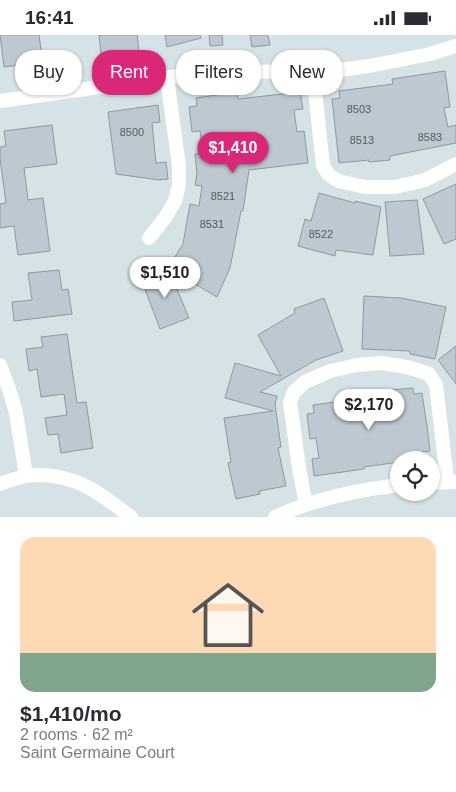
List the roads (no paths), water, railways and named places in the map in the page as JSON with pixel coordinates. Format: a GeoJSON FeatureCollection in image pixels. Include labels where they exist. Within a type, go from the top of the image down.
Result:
{"type":"FeatureCollection","features":[{"type":"Feature","properties":{"kind":"street"},"geometry":{"type":"LineString","coordinates":[[343,70],[455,51]]}},
{"type":"Feature","properties":{"kind":"street"},"geometry":{"type":"LineString","coordinates":[[0,101],[192,74],[271,72]]}},
{"type":"Feature","properties":{"kind":"street"},"geometry":{"type":"LineString","coordinates":[[149,238],[165,218],[175,201],[179,185],[179,165],[168,78]]}},
{"type":"Feature","properties":{"kind":"street"},"geometry":{"type":"LineString","coordinates":[[316,95],[323,166],[328,175],[338,181],[365,187],[395,187],[425,180],[456,164]]}},
{"type":"Feature","properties":{"kind":"street"},"geometry":{"type":"LineString","coordinates":[[307,504],[298,468],[290,402],[294,392],[305,382],[330,371],[357,365],[381,363],[408,367],[429,374],[436,385],[446,471],[451,482]]}},
{"type":"Feature","properties":{"kind":"street"},"geometry":{"type":"LineString","coordinates":[[0,365],[16,413],[26,476]]}},
{"type":"Feature","properties":{"kind":"street"},"geometry":{"type":"LineString","coordinates":[[0,484],[26,476],[41,475],[77,482],[98,493],[131,517]]}},
{"type":"Feature","properties":{"kind":"street"},"geometry":{"type":"LineString","coordinates":[[275,517],[331,497],[375,487],[390,486]]}}]}
